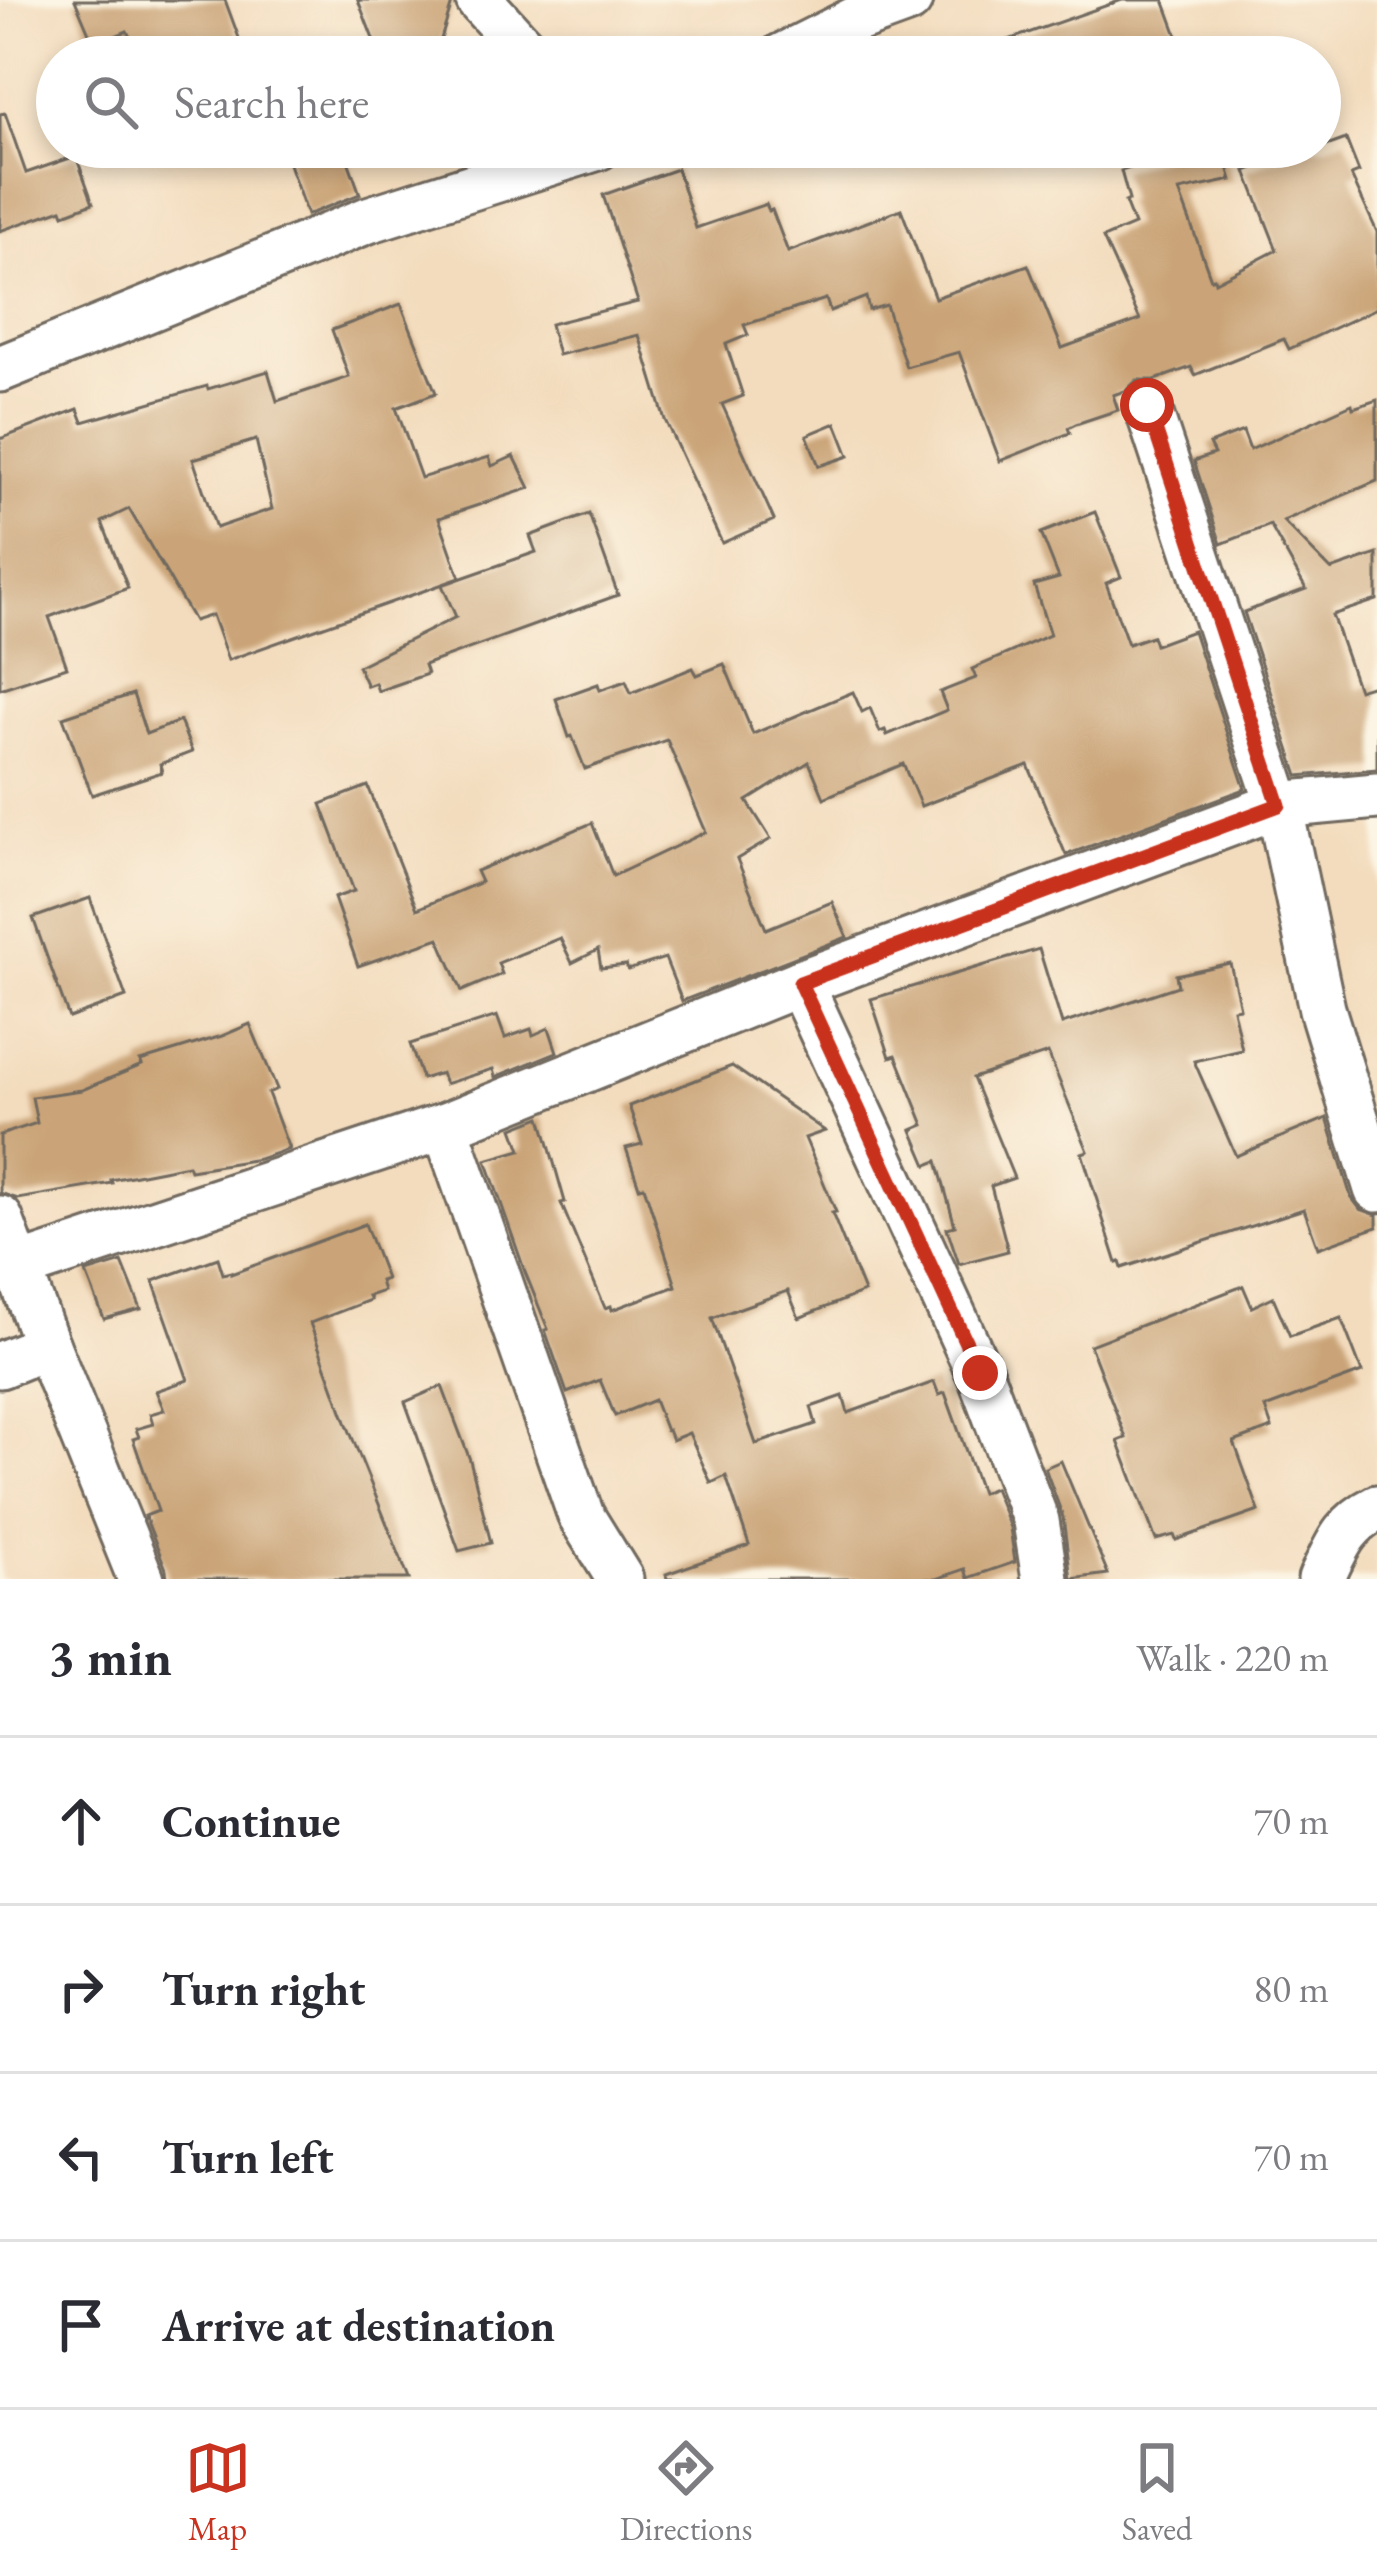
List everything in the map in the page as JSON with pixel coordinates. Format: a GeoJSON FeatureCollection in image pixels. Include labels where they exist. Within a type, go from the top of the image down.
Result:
{"type":"FeatureCollection","features":[{"type":"Feature","properties":{"kind":"street"},"geometry":{"type":"LineString","coordinates":[[479,0],[512,36]]}},
{"type":"Feature","properties":{"kind":"street"},"geometry":{"type":"LineString","coordinates":[[808,36],[842,10],[909,0]]}},
{"type":"Feature","properties":{"kind":"street"},"geometry":{"type":"LineString","coordinates":[[0,369],[368,220],[532,168]]}},
{"type":"Feature","properties":{"kind":"street"},"geometry":{"type":"LineString","coordinates":[[1147,405],[1279,805],[1322,1010],[1377,1189]]}},
{"type":"Feature","properties":{"kind":"street"},"geometry":{"type":"LineString","coordinates":[[20,1267],[445,1126],[800,983],[1279,805],[1377,796]]}},
{"type":"Feature","properties":{"kind":"street"},"geometry":{"type":"LineString","coordinates":[[800,983],[980,1373],[1036,1521],[1045,1579]]}},
{"type":"Feature","properties":{"kind":"street"},"geometry":{"type":"LineString","coordinates":[[445,1126],[581,1516],[620,1579]]}},
{"type":"Feature","properties":{"kind":"street"},"geometry":{"type":"LineString","coordinates":[[0,1219],[141,1579]]}},
{"type":"Feature","properties":{"kind":"street"},"geometry":{"type":"LineString","coordinates":[[0,1365],[47,1346]]}},
{"type":"Feature","properties":{"kind":"street"},"geometry":{"type":"LineString","coordinates":[[1321,1579],[1346,1530],[1377,1508]]}},
{"type":"Feature","properties":{"kind":"building"},"geometry":{"type":"Polygon","coordinates":[[[75,0],[225,0],[238,36],[130,36],[127,31],[90,36],[75,0]]]}},
{"type":"Feature","properties":{"kind":"building"},"geometry":{"type":"Polygon","coordinates":[[[358,0],[453,0],[442,36],[372,36],[358,0]]]}},
{"type":"Feature","properties":{"kind":"building"},"geometry":{"type":"Polygon","coordinates":[[[1122,0],[1164,0],[1177,36],[1020,36],[1122,0]]]}},
{"type":"Feature","properties":{"kind":"building"},"geometry":{"type":"Polygon","coordinates":[[[5,113],[26,173],[41,168],[80,168],[93,203],[0,231],[0,114],[5,113]]]}},
{"type":"Feature","properties":{"kind":"building"},"geometry":{"type":"Polygon","coordinates":[[[1346,139],[1359,172],[1351,175],[1377,232],[1377,308],[1289,349],[1284,339],[1195,375],[1191,367],[1155,380],[1137,380],[1113,395],[1118,410],[1076,424],[1068,428],[1070,433],[1000,461],[959,352],[906,367],[886,305],[869,310],[866,297],[830,311],[826,299],[744,325],[748,335],[726,344],[743,396],[722,404],[774,520],[722,543],[665,420],[639,335],[558,355],[550,324],[638,302],[603,195],[677,169],[696,228],[766,204],[788,252],[901,209],[935,298],[1028,265],[1062,348],[1140,320],[1103,238],[1134,225],[1121,171],[1228,168],[1232,180],[1179,191],[1215,282],[1277,250],[1246,171],[1341,168],[1341,141],[1346,139]]]}},
{"type":"Feature","properties":{"kind":"building"},"geometry":{"type":"Polygon","coordinates":[[[290,168],[351,168],[360,194],[307,215],[290,168]]]}},
{"type":"Feature","properties":{"kind":"building"},"geometry":{"type":"Polygon","coordinates":[[[401,304],[436,393],[396,408],[421,478],[489,457],[492,466],[514,456],[530,488],[439,518],[460,578],[228,660],[212,615],[194,621],[129,509],[102,522],[128,588],[49,617],[67,667],[0,689],[0,439],[78,409],[83,422],[268,371],[277,401],[349,377],[332,330],[401,304]],[[256,440],[193,459],[216,528],[272,509],[256,440]]]}},
{"type":"Feature","properties":{"kind":"building"},"geometry":{"type":"Polygon","coordinates":[[[1377,400],[1377,481],[1283,521],[1331,570],[1377,554],[1377,600],[1332,615],[1358,690],[1377,684],[1377,769],[1298,776],[1244,612],[1306,589],[1270,525],[1221,544],[1194,461],[1214,454],[1209,444],[1243,431],[1250,450],[1352,404],[1353,408],[1377,400]]]}},
{"type":"Feature","properties":{"kind":"building"},"geometry":{"type":"Polygon","coordinates":[[[836,423],[849,456],[819,466],[807,435],[836,423]]]}},
{"type":"Feature","properties":{"kind":"building"},"geometry":{"type":"Polygon","coordinates":[[[1095,512],[1121,577],[1106,583],[1128,644],[1152,636],[1155,645],[1193,631],[1245,789],[1066,855],[1028,765],[921,806],[903,764],[824,798],[809,762],[747,801],[771,839],[737,859],[766,929],[832,902],[847,937],[682,1001],[665,958],[628,970],[626,965],[601,968],[598,950],[572,963],[560,938],[498,963],[502,974],[462,991],[439,938],[358,966],[334,898],[354,891],[321,804],[368,786],[417,909],[481,882],[476,871],[592,823],[613,876],[706,832],[667,740],[585,769],[556,699],[598,684],[600,690],[626,681],[631,693],[693,668],[697,675],[724,664],[753,734],[853,692],[862,712],[870,708],[880,732],[885,730],[887,735],[947,710],[940,692],[976,678],[972,669],[1050,635],[1034,585],[1059,578],[1041,533],[1095,512]]]}},
{"type":"Feature","properties":{"kind":"building"},"geometry":{"type":"Polygon","coordinates":[[[589,514],[618,595],[424,665],[427,674],[378,691],[375,683],[367,686],[358,666],[456,617],[442,585],[536,552],[530,536],[589,514]]]}},
{"type":"Feature","properties":{"kind":"building"},"geometry":{"type":"Polygon","coordinates":[[[133,694],[146,734],[180,721],[192,752],[160,764],[162,772],[92,795],[63,717],[133,694]]]}},
{"type":"Feature","properties":{"kind":"building"},"geometry":{"type":"Polygon","coordinates":[[[90,898],[126,997],[69,1018],[33,918],[90,898]]]}},
{"type":"Feature","properties":{"kind":"building"},"geometry":{"type":"Polygon","coordinates":[[[1039,949],[1062,1024],[1178,986],[1176,975],[1230,963],[1240,1008],[1233,1009],[1242,1050],[1194,1061],[1236,1156],[1327,1118],[1351,1197],[1360,1209],[1377,1215],[1377,1227],[1318,1248],[1304,1209],[1122,1268],[1082,1153],[1088,1151],[1048,1053],[973,1078],[1014,1178],[991,1186],[1008,1251],[959,1264],[947,1228],[955,1226],[937,1161],[927,1165],[912,1130],[924,1125],[896,1055],[890,1057],[871,999],[1039,949]]]}},
{"type":"Feature","properties":{"kind":"building"},"geometry":{"type":"Polygon","coordinates":[[[497,1016],[505,1038],[549,1028],[557,1052],[495,1077],[493,1069],[445,1084],[441,1073],[422,1079],[410,1044],[497,1016]]]}},
{"type":"Feature","properties":{"kind":"building"},"geometry":{"type":"Polygon","coordinates":[[[250,1024],[277,1089],[268,1093],[289,1149],[259,1159],[190,1170],[188,1165],[18,1199],[0,1193],[0,1135],[37,1123],[32,1097],[82,1090],[142,1065],[140,1061],[250,1024]]]}},
{"type":"Feature","properties":{"kind":"building"},"geometry":{"type":"Polygon","coordinates":[[[732,1066],[825,1131],[805,1138],[864,1292],[799,1318],[788,1291],[712,1318],[756,1444],[816,1424],[811,1407],[843,1396],[848,1413],[934,1382],[939,1395],[945,1393],[981,1493],[994,1488],[1010,1528],[1015,1562],[968,1578],[965,1569],[936,1579],[667,1579],[666,1574],[749,1545],[726,1476],[711,1483],[689,1433],[672,1440],[654,1400],[615,1416],[600,1380],[567,1393],[486,1160],[521,1150],[513,1128],[541,1117],[565,1202],[561,1203],[605,1308],[612,1310],[676,1286],[644,1186],[639,1187],[626,1148],[642,1144],[629,1106],[732,1066]]]}},
{"type":"Feature","properties":{"kind":"building"},"geometry":{"type":"Polygon","coordinates":[[[365,1224],[386,1279],[380,1281],[383,1291],[310,1323],[409,1579],[167,1579],[145,1516],[158,1511],[133,1439],[139,1437],[136,1429],[153,1424],[150,1414],[164,1410],[156,1391],[188,1380],[153,1281],[218,1258],[223,1274],[231,1274],[365,1224]]]}},
{"type":"Feature","properties":{"kind":"building"},"geometry":{"type":"Polygon","coordinates":[[[122,1262],[141,1309],[104,1319],[86,1273],[122,1262]]]}},
{"type":"Feature","properties":{"kind":"building"},"geometry":{"type":"Polygon","coordinates":[[[1243,1286],[1252,1307],[1273,1297],[1290,1336],[1341,1318],[1362,1372],[1265,1408],[1272,1428],[1234,1442],[1259,1511],[1176,1540],[1174,1535],[1156,1540],[1118,1441],[1126,1438],[1090,1345],[1243,1286]]]}},
{"type":"Feature","properties":{"kind":"building"},"geometry":{"type":"Polygon","coordinates":[[[442,1386],[470,1460],[491,1543],[459,1551],[405,1402],[442,1386]]]}},
{"type":"Feature","properties":{"kind":"building"},"geometry":{"type":"Polygon","coordinates":[[[1061,1461],[1108,1574],[1071,1579],[1063,1517],[1045,1468],[1061,1461]]]}},
{"type":"Feature","properties":{"kind":"route"},"geometry":{"type":"LineString","coordinates":[[980,1373],[800,983],[1279,805],[1147,405]]}}]}
